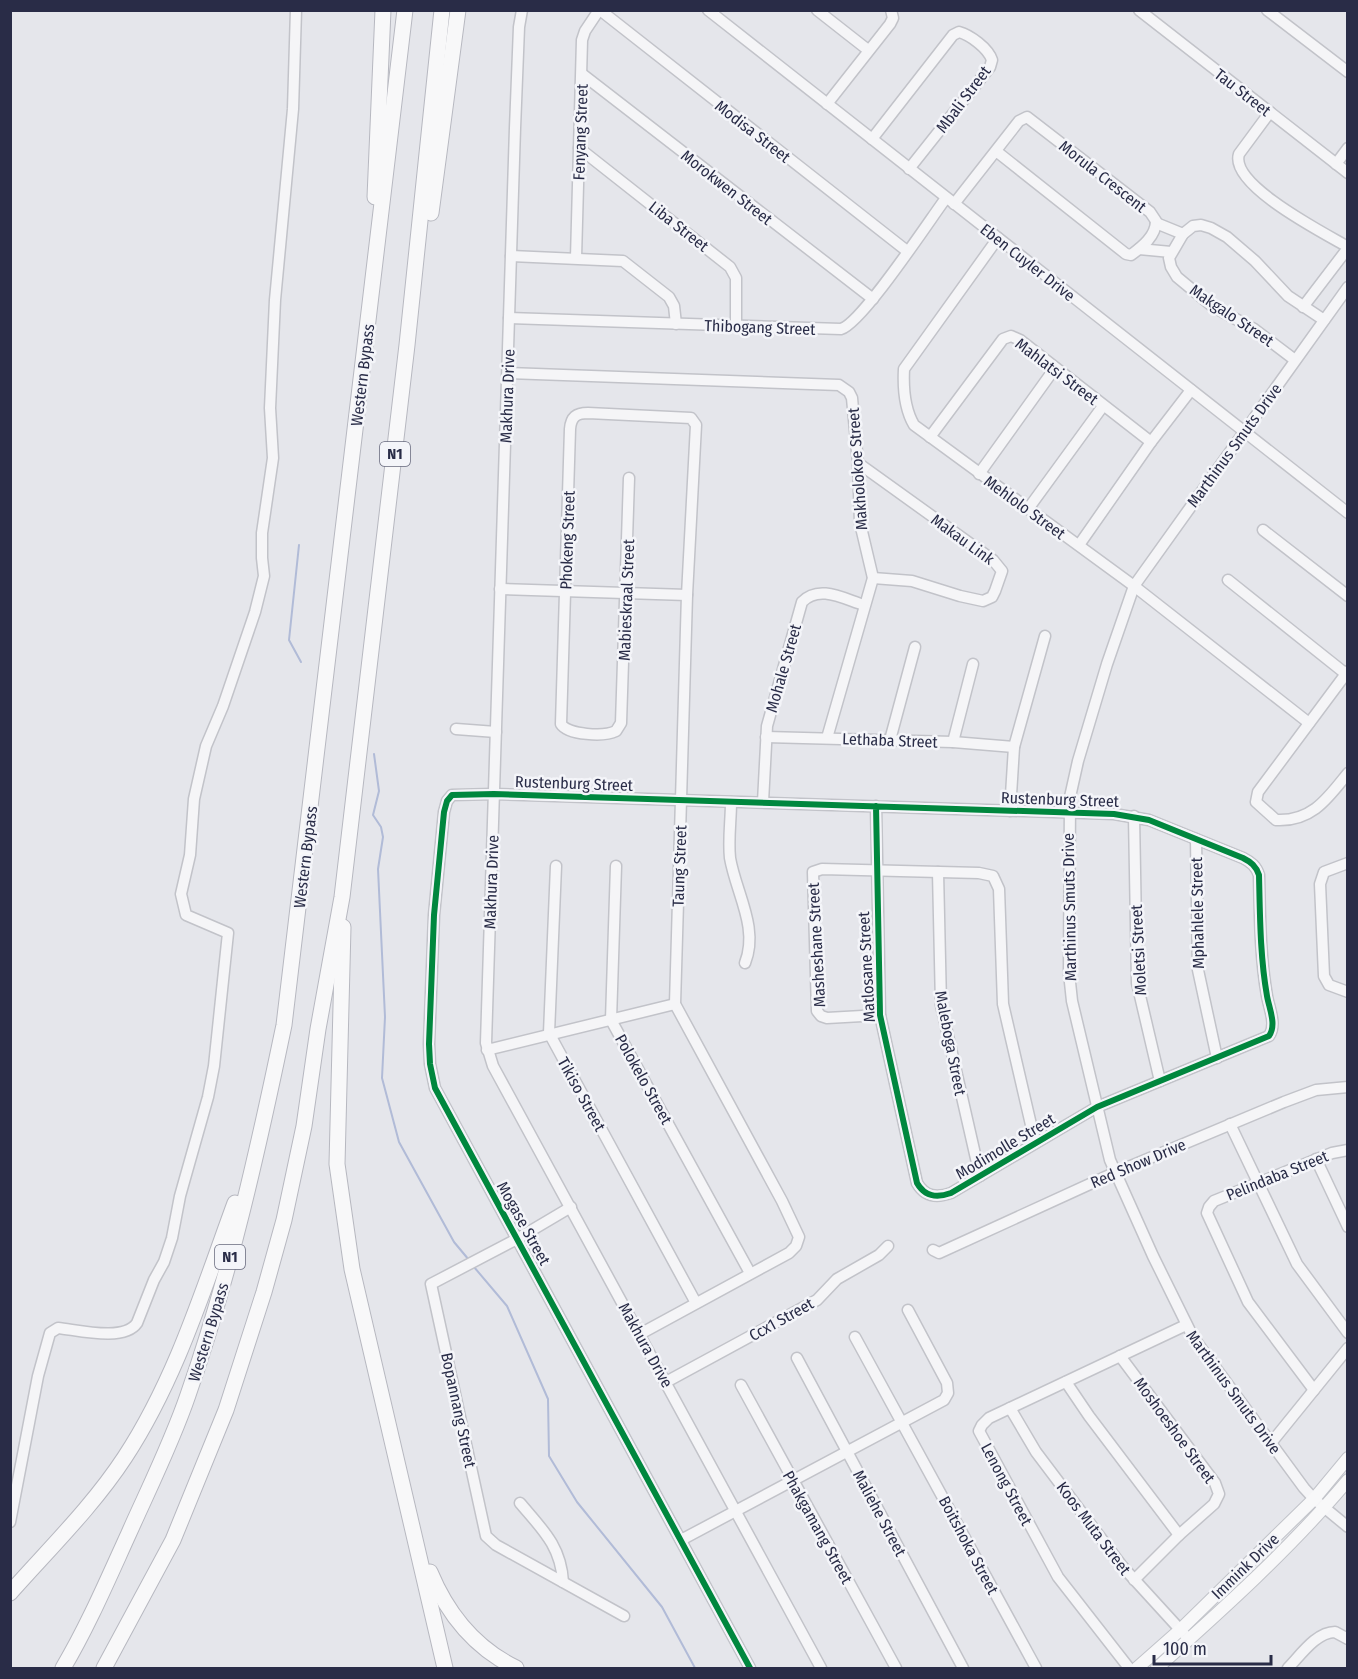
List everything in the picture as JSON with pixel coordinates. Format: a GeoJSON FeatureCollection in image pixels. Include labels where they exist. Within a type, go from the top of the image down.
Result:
{"type":"FeatureCollection","features":[{"type":"Feature","properties":{"kind":"highway"},"geometry":{"type":"LineString","coordinates":[[366,332],[383,10]]}},
{"type":"Feature","properties":{"kind":"highway","name":"Western Bypass"},"geometry":{"type":"LineString","coordinates":[[63,1668],[75,1648],[120,1552],[188,1396],[224,1282],[263,1126],[284,1025],[405,10]]}},
{"type":"Feature","properties":{"kind":"highway","name":"N1"},"geometry":{"type":"LineString","coordinates":[[104,1668],[173,1540],[226,1410],[284,1220],[304,1126],[318,1029],[342,897],[407,345],[442,10]]}},
{"type":"Feature","properties":{"kind":"highway"},"geometry":{"type":"LineString","coordinates":[[407,345],[423,271],[458,10]]}},
{"type":"Feature","properties":{"kind":"highway"},"geometry":{"type":"LineString","coordinates":[[342,897],[344,942],[337,1097],[337,1164],[352,1269],[445,1668]]}},
{"type":"Feature","properties":{"kind":"highway"},"geometry":{"type":"LineString","coordinates":[[10,1593],[109,1480],[146,1423],[187,1338],[263,1126]]}},
{"type":"Feature","properties":{"kind":"highway"},"geometry":{"type":"LineString","coordinates":[[400,1471],[427,1566],[438,1591],[467,1632],[497,1658],[516,1668]]}},
{"type":"Feature","properties":{"kind":"main road","name":"Immink Drive"},"geometry":{"type":"LineString","coordinates":[[1137,1668],[1180,1630],[1314,1499],[1347,1458]]}},
{"type":"Feature","properties":{"kind":"main road","name":"Immink Drive"},"geometry":{"type":"LineString","coordinates":[[1157,1668],[1190,1640],[1324,1508],[1347,1480]]}},
{"type":"Feature","properties":{"kind":"street"},"geometry":{"type":"LineString","coordinates":[[10,1522],[38,1376],[50,1333],[58,1328],[119,1333],[133,1329],[137,1323],[172,1238],[180,1196],[212,1076],[228,933],[186,915],[181,894],[190,855],[194,799],[206,746],[223,706],[255,612],[264,576],[262,533],[273,458],[270,408],[275,300],[293,109],[296,10]]}},
{"type":"Feature","properties":{"kind":"street","name":"Makhura Drive"},"geometry":{"type":"LineString","coordinates":[[522,10],[519,27],[511,256],[486,1029],[488,1050],[493,1066],[737,1510],[821,1668]]}},
{"type":"Feature","properties":{"kind":"street","name":"Fenyang Street"},"geometry":{"type":"LineString","coordinates":[[576,258],[583,36],[599,10]]}},
{"type":"Feature","properties":{"kind":"street","name":"Modisa Street"},"geometry":{"type":"LineString","coordinates":[[599,10],[907,251]]}},
{"type":"Feature","properties":{"kind":"street","name":"Eben Cuyler Drive"},"geometry":{"type":"LineString","coordinates":[[708,10],[1347,513]]}},
{"type":"Feature","properties":{"kind":"street"},"geometry":{"type":"LineString","coordinates":[[817,10],[868,50]]}},
{"type":"Feature","properties":{"kind":"street"},"geometry":{"type":"LineString","coordinates":[[827,104],[890,24],[893,18],[891,10]]}},
{"type":"Feature","properties":{"kind":"street","name":"Tau Street"},"geometry":{"type":"LineString","coordinates":[[1140,10],[1347,173]]}},
{"type":"Feature","properties":{"kind":"street"},"geometry":{"type":"LineString","coordinates":[[1267,10],[1347,72]]}},
{"type":"Feature","properties":{"kind":"street","name":"Mbali Street"},"geometry":{"type":"LineString","coordinates":[[872,139],[953,35],[959,32],[964,33],[987,52],[992,60],[990,67],[909,169]]}},
{"type":"Feature","properties":{"kind":"street","name":"Morokwen Street"},"geometry":{"type":"LineString","coordinates":[[582,74],[873,299]]}},
{"type":"Feature","properties":{"kind":"street"},"geometry":{"type":"LineString","coordinates":[[1270,112],[1239,154],[1239,167],[1264,195],[1347,248],[1303,307]]}},
{"type":"Feature","properties":{"kind":"street","name":"Morula Crescent"},"geometry":{"type":"LineString","coordinates":[[1019,121],[1024,117],[1030,119],[1150,212],[1156,223],[1152,236],[1139,249]]}},
{"type":"Feature","properties":{"kind":"street","name":"Thibogang Street"},"geometry":{"type":"LineString","coordinates":[[509,318],[841,329],[852,324],[907,251],[996,151],[1019,121]]}},
{"type":"Feature","properties":{"kind":"street","name":"Liba Street"},"geometry":{"type":"LineString","coordinates":[[579,148],[730,267],[736,278],[736,326]]}},
{"type":"Feature","properties":{"kind":"street"},"geometry":{"type":"LineString","coordinates":[[1336,164],[1347,148]]}},
{"type":"Feature","properties":{"kind":"street"},"geometry":{"type":"LineString","coordinates":[[996,151],[1121,251],[1131,255],[1139,249],[1171,252],[1183,234],[1193,226],[1201,225],[1211,228],[1227,237],[1255,261],[1281,290],[1324,320]]}},
{"type":"Feature","properties":{"kind":"street"},"geometry":{"type":"LineString","coordinates":[[1156,223],[1183,234]]}},
{"type":"Feature","properties":{"kind":"street","name":"Mehlolo Street"},"geometry":{"type":"LineString","coordinates":[[998,238],[904,369],[907,411],[914,425],[1134,586],[1309,723]]}},
{"type":"Feature","properties":{"kind":"street","name":"Makgalo Street"},"geometry":{"type":"LineString","coordinates":[[1171,252],[1169,264],[1178,277],[1212,306],[1254,329],[1295,360]]}},
{"type":"Feature","properties":{"kind":"street"},"geometry":{"type":"LineString","coordinates":[[511,256],[617,260],[628,264],[669,297],[674,306],[675,324]]}},
{"type":"Feature","properties":{"kind":"street","name":"Marthinus Smuts Drive"},"geometry":{"type":"LineString","coordinates":[[1347,287],[1134,586],[1122,615],[1078,760],[1068,812],[1070,988],[1114,1173],[1186,1325],[1314,1499],[1347,1527]]}},
{"type":"Feature","properties":{"kind":"street","name":"Mahlatsi Street"},"geometry":{"type":"LineString","coordinates":[[930,437],[1005,337],[1011,336],[1017,338],[1151,442]]}},
{"type":"Feature","properties":{"kind":"street"},"geometry":{"type":"LineString","coordinates":[[979,474],[1055,368]]}},
{"type":"Feature","properties":{"kind":"street","name":"Makholokoe Street"},"geometry":{"type":"LineString","coordinates":[[508,373],[839,385],[845,388],[852,398],[858,463],[860,523],[873,578]]}},
{"type":"Feature","properties":{"kind":"street"},"geometry":{"type":"LineString","coordinates":[[1079,545],[1151,442],[1191,390]]}},
{"type":"Feature","properties":{"kind":"street"},"geometry":{"type":"LineString","coordinates":[[1028,509],[1103,406]]}},
{"type":"Feature","properties":{"kind":"street","name":"Phokeng Street"},"geometry":{"type":"LineString","coordinates":[[621,723],[616,731],[603,734],[568,731],[561,724],[570,429],[573,417],[577,414],[588,413],[679,416],[693,419],[696,425]]}},
{"type":"Feature","properties":{"kind":"street","name":"Taung Street"},"geometry":{"type":"LineString","coordinates":[[675,1004],[687,595],[696,425]]}},
{"type":"Feature","properties":{"kind":"street","name":"Makau Link"},"geometry":{"type":"LineString","coordinates":[[858,463],[993,560],[1002,571],[992,597],[983,601],[912,581],[873,578]]}},
{"type":"Feature","properties":{"kind":"street","name":"Mabieskraal Street"},"geometry":{"type":"LineString","coordinates":[[621,723],[629,478]]}},
{"type":"Feature","properties":{"kind":"street"},"geometry":{"type":"LineString","coordinates":[[1263,530],[1347,596]]}},
{"type":"Feature","properties":{"kind":"street"},"geometry":{"type":"LineString","coordinates":[[827,738],[873,578]]}},
{"type":"Feature","properties":{"kind":"street"},"geometry":{"type":"LineString","coordinates":[[1228,580],[1347,673],[1258,792],[1256,799],[1258,805],[1276,820],[1285,820],[1317,808],[1347,773]]}},
{"type":"Feature","properties":{"kind":"street"},"geometry":{"type":"LineString","coordinates":[[501,589],[687,595]]}},
{"type":"Feature","properties":{"kind":"street","name":"Mohale Street"},"geometry":{"type":"LineString","coordinates":[[763,802],[769,717],[802,602],[811,594],[823,593],[864,605]]}},
{"type":"Feature","properties":{"kind":"street"},"geometry":{"type":"LineString","coordinates":[[1010,811],[1014,747],[1046,636]]}},
{"type":"Feature","properties":{"kind":"street"},"geometry":{"type":"LineString","coordinates":[[890,741],[915,647]]}},
{"type":"Feature","properties":{"kind":"street"},"geometry":{"type":"LineString","coordinates":[[953,742],[974,664]]}},
{"type":"Feature","properties":{"kind":"street"},"geometry":{"type":"LineString","coordinates":[[456,729],[496,732]]}},
{"type":"Feature","properties":{"kind":"street","name":"Lethaba Street"},"geometry":{"type":"LineString","coordinates":[[766,737],[953,742],[1014,747]]}},
{"type":"Feature","properties":{"kind":"street","name":"Mogase Street"},"geometry":{"type":"LineString","coordinates":[[494,794],[456,793],[449,798],[444,812],[434,915],[430,1064],[435,1088],[750,1668]]}},
{"type":"Feature","properties":{"kind":"street","name":"Rustenburg Street"},"geometry":{"type":"LineString","coordinates":[[494,794],[1134,816],[1249,861],[1259,875],[1261,951],[1272,1033],[1097,1107]]}},
{"type":"Feature","properties":{"kind":"street"},"geometry":{"type":"LineString","coordinates":[[731,802],[730,852],[750,939],[750,950],[745,963]]}},
{"type":"Feature","properties":{"kind":"street","name":"Matlosane Street"},"geometry":{"type":"LineString","coordinates":[[876,806],[880,1015],[917,1183],[925,1193]]}},
{"type":"Feature","properties":{"kind":"street","name":"Moletsi Street"},"geometry":{"type":"LineString","coordinates":[[1134,816],[1137,983],[1160,1081]]}},
{"type":"Feature","properties":{"kind":"street","name":"Mphahlele Street"},"geometry":{"type":"LineString","coordinates":[[1196,839],[1198,970],[1217,1058]]}},
{"type":"Feature","properties":{"kind":"street"},"geometry":{"type":"LineString","coordinates":[[1347,863],[1324,872],[1320,884],[1324,976],[1329,985],[1347,992]]}},
{"type":"Feature","properties":{"kind":"street"},"geometry":{"type":"LineString","coordinates":[[549,1033],[556,866]]}},
{"type":"Feature","properties":{"kind":"street","name":"Polokelo Street"},"geometry":{"type":"LineString","coordinates":[[616,866],[611,1020],[750,1273]]}},
{"type":"Feature","properties":{"kind":"street","name":"Masheshane Street"},"geometry":{"type":"LineString","coordinates":[[880,1015],[827,1018],[821,1016],[817,1011],[813,874],[815,871],[822,869],[877,870],[993,876],[998,883],[1003,1004],[1035,1142]]}},
{"type":"Feature","properties":{"kind":"street","name":"Maleboga Street"},"geometry":{"type":"LineString","coordinates":[[938,872],[941,1005],[980,1176]]}},
{"type":"Feature","properties":{"kind":"street"},"geometry":{"type":"LineString","coordinates":[[488,1050],[549,1033],[675,1004],[782,1201],[797,1230],[798,1240],[789,1253],[640,1334]]}},
{"type":"Feature","properties":{"kind":"street","name":"Tikiso Street"},"geometry":{"type":"LineString","coordinates":[[549,1033],[696,1303]]}},
{"type":"Feature","properties":{"kind":"street","name":"Red Show Drive"},"geometry":{"type":"LineString","coordinates":[[933,1250],[939,1253],[1114,1173],[1316,1090],[1347,1087]]}},
{"type":"Feature","properties":{"kind":"street","name":"Modimolle Street"},"geometry":{"type":"LineString","coordinates":[[925,1193],[932,1196],[944,1196],[958,1190],[1097,1107]]}},
{"type":"Feature","properties":{"kind":"street"},"geometry":{"type":"LineString","coordinates":[[1230,1124],[1297,1264],[1347,1333]]}},
{"type":"Feature","properties":{"kind":"street","name":"Pelindaba Street"},"geometry":{"type":"LineString","coordinates":[[1314,1390],[1248,1302],[1207,1214],[1214,1201],[1332,1153],[1347,1150]]}},
{"type":"Feature","properties":{"kind":"street"},"geometry":{"type":"LineString","coordinates":[[1316,1160],[1347,1227]]}},
{"type":"Feature","properties":{"kind":"street","name":"Bopannang Street"},"geometry":{"type":"LineString","coordinates":[[571,1207],[517,1239],[431,1284],[486,1536],[496,1545],[624,1616]]}},
{"type":"Feature","properties":{"kind":"street","name":"Ccx1 Street"},"geometry":{"type":"LineString","coordinates":[[666,1382],[817,1300],[837,1279],[879,1255],[888,1246]]}},
{"type":"Feature","properties":{"kind":"street"},"geometry":{"type":"LineString","coordinates":[[681,1540],[944,1400],[949,1389],[908,1310]]}},
{"type":"Feature","properties":{"kind":"street","name":"Lenong Street"},"geometry":{"type":"LineString","coordinates":[[1130,1668],[1058,1577],[980,1434],[981,1427],[985,1421],[1010,1408],[1186,1325]]}},
{"type":"Feature","properties":{"kind":"street","name":"Boitshoka Street"},"geometry":{"type":"LineString","coordinates":[[855,1337],[1035,1668]]}},
{"type":"Feature","properties":{"kind":"street"},"geometry":{"type":"LineString","coordinates":[[1271,1443],[1347,1348]]}},
{"type":"Feature","properties":{"kind":"street","name":"Moshoeshoe Street"},"geometry":{"type":"LineString","coordinates":[[1120,1356],[1218,1489],[1219,1494],[1214,1504],[1134,1580]]}},
{"type":"Feature","properties":{"kind":"street","name":"Maliehe Street"},"geometry":{"type":"LineString","coordinates":[[797,1358],[963,1668]]}},
{"type":"Feature","properties":{"kind":"street"},"geometry":{"type":"LineString","coordinates":[[1066,1382],[1179,1535]]}},
{"type":"Feature","properties":{"kind":"street","name":"Phakgamang Street"},"geometry":{"type":"LineString","coordinates":[[741,1385],[896,1668]]}},
{"type":"Feature","properties":{"kind":"street","name":"Koos Muta Street"},"geometry":{"type":"LineString","coordinates":[[1010,1408],[1036,1452],[1134,1580],[1190,1640]]}},
{"type":"Feature","properties":{"kind":"street"},"geometry":{"type":"LineString","coordinates":[[520,1503],[541,1527],[558,1553],[562,1564],[563,1582]]}},
{"type":"Feature","properties":{"kind":"street"},"geometry":{"type":"LineString","coordinates":[[1288,1668],[1326,1633],[1335,1632],[1347,1639]]}},
{"type":"Feature","properties":{"kind":"waterway"},"geometry":{"type":"LineString","coordinates":[[299,545],[289,640],[301,662]]}},
{"type":"Feature","properties":{"kind":"waterway"},"geometry":{"type":"LineString","coordinates":[[374,754],[379,791],[373,815],[381,827],[383,837],[378,869],[385,1017],[382,1078],[399,1142],[454,1242],[469,1260]]}},
{"type":"Feature","properties":{"kind":"waterway"},"geometry":{"type":"LineString","coordinates":[[474,1267],[507,1306],[548,1399],[549,1456],[577,1502],[662,1607],[695,1668]]}},
{"type":"Feature","properties":{"kind":"cycle path"},"geometry":{"type":"LineString","coordinates":[[750,1668],[435,1088],[429,1044],[434,915],[444,812],[447,801],[452,795],[494,794],[1114,814],[1149,820],[1243,858],[1256,869],[1259,875],[1263,966],[1272,1022],[1269,1036],[1097,1107],[951,1193],[941,1196],[928,1194],[917,1183],[880,1015],[876,806]]}}]}
